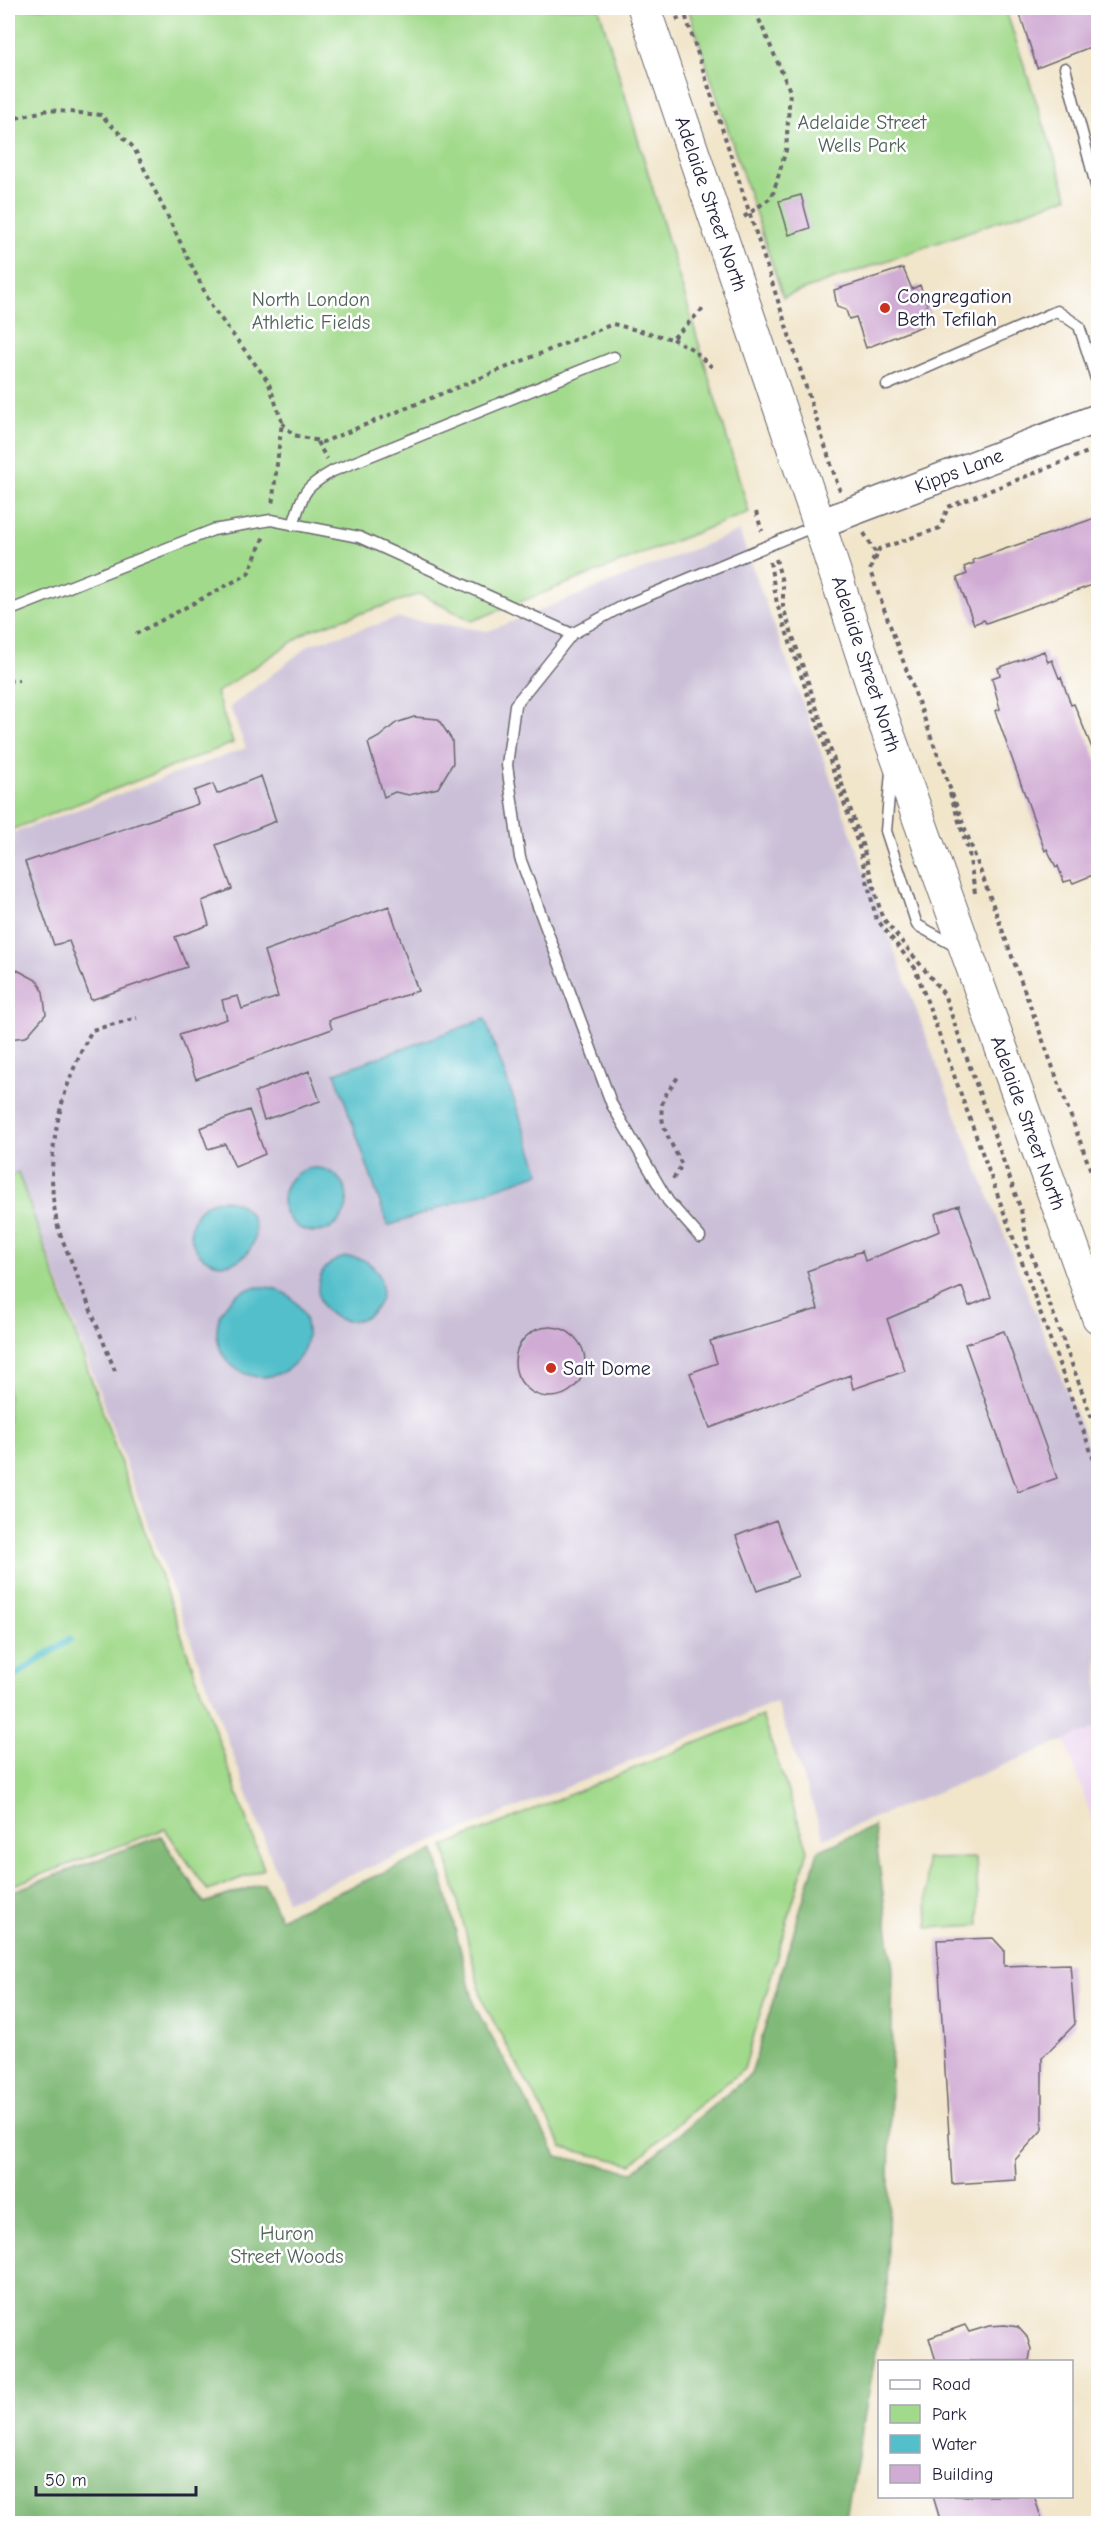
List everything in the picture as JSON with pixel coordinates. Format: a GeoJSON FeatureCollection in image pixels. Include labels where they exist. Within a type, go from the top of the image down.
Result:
{"type":"FeatureCollection","features":[{"type":"Feature","properties":{"kind":"main road","name":"Adelaide Street North"},"geometry":{"type":"LineString","coordinates":[[644,8],[893,748],[1098,1317]]}},
{"type":"Feature","properties":{"kind":"street","name":"Kipps Lane"},"geometry":{"type":"LineString","coordinates":[[819,524],[847,495],[1098,418]]}},
{"type":"Feature","properties":{"kind":"lane"},"geometry":{"type":"LineString","coordinates":[[1065,68],[1098,193]]}},
{"type":"Feature","properties":{"kind":"lane"},"geometry":{"type":"LineString","coordinates":[[887,385],[1057,311],[1079,326],[1098,385]]}},
{"type":"Feature","properties":{"kind":"lane"},"geometry":{"type":"LineString","coordinates":[[293,525],[303,495],[311,484],[333,471],[614,357]]}},
{"type":"Feature","properties":{"kind":"lane"},"geometry":{"type":"LineString","coordinates":[[8,611],[213,530],[271,520],[359,537],[572,634]]}},
{"type":"Feature","properties":{"kind":"lane"},"geometry":{"type":"LineString","coordinates":[[700,1238],[664,1194],[612,1105],[520,858],[507,765],[514,705],[572,634],[623,606],[819,524]]}},
{"type":"Feature","properties":{"kind":"path"},"geometry":{"type":"LineString","coordinates":[[674,8],[681,30]]}},
{"type":"Feature","properties":{"kind":"path"},"geometry":{"type":"LineString","coordinates":[[683,8],[750,213],[847,495],[875,552],[870,571],[1098,1190]]}},
{"type":"Feature","properties":{"kind":"path"},"geometry":{"type":"LineString","coordinates":[[744,217],[772,197],[786,150],[790,91],[754,8]]}},
{"type":"Feature","properties":{"kind":"path"},"geometry":{"type":"LineString","coordinates":[[8,120],[48,111],[101,115],[134,148],[212,307],[268,381],[282,422],[294,435],[323,442],[613,324],[672,339],[692,349],[714,369]]}},
{"type":"Feature","properties":{"kind":"path"},"geometry":{"type":"LineString","coordinates":[[740,206],[748,228]]}},
{"type":"Feature","properties":{"kind":"path"},"geometry":{"type":"LineString","coordinates":[[755,251],[831,478],[847,495]]}},
{"type":"Feature","properties":{"kind":"path"},"geometry":{"type":"LineString","coordinates":[[672,339],[703,309]]}},
{"type":"Feature","properties":{"kind":"path"},"geometry":{"type":"LineString","coordinates":[[136,634],[248,574],[271,520],[282,422]]}},
{"type":"Feature","properties":{"kind":"path"},"geometry":{"type":"LineString","coordinates":[[317,441],[328,461]]}},
{"type":"Feature","properties":{"kind":"path"},"geometry":{"type":"LineString","coordinates":[[870,571],[879,549],[940,528],[948,507],[1088,452]]}},
{"type":"Feature","properties":{"kind":"path"},"geometry":{"type":"LineString","coordinates":[[769,546],[783,586],[783,607],[863,847],[882,917],[944,994],[1021,1210],[1028,1245],[1098,1435]]}},
{"type":"Feature","properties":{"kind":"path"},"geometry":{"type":"LineString","coordinates":[[769,546],[777,604],[859,847],[876,918],[915,968],[1098,1471]]}},
{"type":"Feature","properties":{"kind":"path"},"geometry":{"type":"LineString","coordinates":[[8,681],[19,680]]}},
{"type":"Feature","properties":{"kind":"path"},"geometry":{"type":"LineString","coordinates":[[934,741],[969,853],[975,897]]}},
{"type":"Feature","properties":{"kind":"path"},"geometry":{"type":"LineString","coordinates":[[115,1371],[58,1226],[53,1197],[56,1126],[66,1086],[77,1058],[92,1030],[137,1018]]}},
{"type":"Feature","properties":{"kind":"path"},"geometry":{"type":"LineString","coordinates":[[664,1194],[682,1165],[665,1130],[662,1116],[664,1099],[680,1074]]}},
{"type":"Feature","properties":{"kind":"shaded area"},"geometry":{"type":"Polygon","coordinates":[[[739,531],[946,1090],[1098,1469],[1098,1727],[824,1838],[776,1702],[287,1901],[18,1172],[8,1178],[8,835],[246,748],[230,707],[311,644],[398,618],[488,631],[739,531]]]}},
{"type":"Feature","properties":{"kind":"shaded area"},"geometry":{"type":"Polygon","coordinates":[[[1098,1727],[1098,1836],[1065,1740],[1098,1727]]]}},
{"type":"Feature","properties":{"kind":"green space","name":"North London Athletic Fields"},"geometry":{"type":"Polygon","coordinates":[[[8,8],[599,8],[749,512],[472,621],[420,594],[310,630],[216,693],[233,743],[8,831],[8,8]]]}},
{"type":"Feature","properties":{"kind":"green space","name":"Adelaide Street Wells Park"},"geometry":{"type":"Polygon","coordinates":[[[688,8],[1005,8],[1068,197],[783,297],[688,8]]]}},
{"type":"Feature","properties":{"kind":"green space"},"geometry":{"type":"Polygon","coordinates":[[[18,1172],[264,1869],[208,1891],[165,1829],[8,1887],[8,1178],[18,1172]]]}},
{"type":"Feature","properties":{"kind":"green space"},"geometry":{"type":"Polygon","coordinates":[[[762,1716],[808,1850],[744,2069],[689,2113],[632,2164],[563,2148],[483,2002],[444,1846],[762,1716]]]}},
{"type":"Feature","properties":{"kind":"green space","name":"Huron Street Woods"},"geometry":{"type":"Polygon","coordinates":[[[874,1826],[893,1969],[887,2292],[845,2523],[8,2523],[8,1893],[161,1836],[204,1903],[264,1883],[280,1918],[435,1850],[475,2007],[557,2156],[633,2172],[751,2074],[818,1851],[874,1826]]]}},
{"type":"Feature","properties":{"kind":"green space"},"geometry":{"type":"Polygon","coordinates":[[[976,1858],[979,1925],[928,1928],[926,1859],[976,1858]]]}},
{"type":"Feature","properties":{"kind":"water"},"geometry":{"type":"Polygon","coordinates":[[[485,1019],[540,1173],[388,1226],[335,1073],[485,1019]]]}},
{"type":"Feature","properties":{"kind":"water"},"geometry":{"type":"Polygon","coordinates":[[[309,1168],[321,1168],[338,1177],[345,1188],[347,1200],[345,1212],[338,1223],[321,1232],[309,1232],[297,1227],[288,1218],[283,1206],[283,1194],[288,1182],[297,1173],[309,1168]]]}},
{"type":"Feature","properties":{"kind":"water"},"geometry":{"type":"Polygon","coordinates":[[[223,1200],[241,1206],[249,1214],[255,1232],[249,1250],[241,1258],[223,1264],[205,1258],[197,1250],[191,1232],[197,1214],[205,1206],[223,1200]]]}},
{"type":"Feature","properties":{"kind":"water"},"geometry":{"type":"Polygon","coordinates":[[[344,1257],[356,1257],[373,1266],[380,1277],[382,1289],[380,1301],[373,1312],[356,1321],[344,1321],[332,1316],[323,1307],[318,1295],[318,1283],[323,1271],[332,1262],[344,1257]]]}},
{"type":"Feature","properties":{"kind":"water"},"geometry":{"type":"Polygon","coordinates":[[[262,1287],[279,1291],[294,1300],[303,1315],[307,1332],[303,1349],[294,1364],[279,1373],[262,1377],[245,1373],[230,1364],[221,1349],[217,1332],[221,1315],[230,1300],[245,1291],[262,1287]]]}},
{"type":"Feature","properties":{"kind":"building"},"geometry":{"type":"Polygon","coordinates":[[[1018,8],[1098,8],[1098,44],[1037,68],[1018,8]]]}},
{"type":"Feature","properties":{"kind":"building"},"geometry":{"type":"Polygon","coordinates":[[[801,195],[810,228],[789,235],[779,201],[801,195]]]}},
{"type":"Feature","properties":{"kind":"building","name":"Congregation Beth Tefilah"},"geometry":{"type":"Polygon","coordinates":[[[903,268],[912,289],[920,285],[933,322],[866,348],[856,317],[849,319],[846,310],[837,307],[834,290],[903,268]]]}},
{"type":"Feature","properties":{"kind":"building"},"geometry":{"type":"Polygon","coordinates":[[[1098,517],[1098,583],[986,623],[984,620],[974,624],[957,578],[967,574],[964,567],[974,563],[973,560],[1098,517]]]}},
{"type":"Feature","properties":{"kind":"building"},"geometry":{"type":"Polygon","coordinates":[[[1044,651],[1048,662],[1052,660],[1059,678],[1061,677],[1071,705],[1074,704],[1098,763],[1098,873],[1073,883],[1071,880],[1064,882],[1058,866],[1056,867],[1047,849],[1045,851],[995,711],[1000,709],[992,678],[1000,675],[998,668],[1044,651]]]}},
{"type":"Feature","properties":{"kind":"building"},"geometry":{"type":"Polygon","coordinates":[[[414,717],[438,719],[452,740],[453,763],[438,788],[409,795],[395,792],[384,797],[368,743],[396,723],[414,717]]]}},
{"type":"Feature","properties":{"kind":"building"},"geometry":{"type":"Polygon","coordinates":[[[261,776],[276,821],[216,845],[232,889],[202,901],[209,925],[175,937],[187,967],[91,1000],[69,941],[54,945],[25,862],[198,804],[194,791],[213,784],[217,794],[261,776]]]}},
{"type":"Feature","properties":{"kind":"building"},"geometry":{"type":"Polygon","coordinates":[[[389,906],[418,991],[329,1020],[332,1029],[196,1079],[179,1035],[227,1019],[222,1000],[238,996],[242,1009],[278,997],[264,951],[389,906]]]}},
{"type":"Feature","properties":{"kind":"building"},"geometry":{"type":"Polygon","coordinates":[[[17,970],[38,981],[43,992],[46,1014],[26,1037],[8,1039],[8,971],[17,970]]]}},
{"type":"Feature","properties":{"kind":"building"},"geometry":{"type":"Polygon","coordinates":[[[309,1071],[320,1101],[264,1120],[255,1092],[309,1071]]]}},
{"type":"Feature","properties":{"kind":"building"},"geometry":{"type":"Polygon","coordinates":[[[249,1110],[265,1154],[235,1167],[225,1144],[208,1149],[200,1128],[249,1110]]]}},
{"type":"Feature","properties":{"kind":"building"},"geometry":{"type":"Polygon","coordinates":[[[959,1205],[991,1297],[969,1306],[962,1287],[887,1319],[905,1371],[853,1389],[850,1375],[710,1428],[690,1373],[717,1363],[710,1341],[818,1309],[807,1271],[862,1251],[865,1261],[940,1231],[935,1214],[959,1205]]]}},
{"type":"Feature","properties":{"kind":"building","name":"Salt Dome"},"geometry":{"type":"Polygon","coordinates":[[[550,1327],[563,1330],[575,1337],[582,1349],[585,1362],[582,1375],[575,1387],[563,1394],[550,1397],[537,1394],[525,1387],[518,1375],[515,1362],[518,1349],[525,1337],[537,1330],[550,1327]]]}},
{"type":"Feature","properties":{"kind":"building"},"geometry":{"type":"Polygon","coordinates":[[[1004,1331],[1057,1478],[1018,1492],[965,1344],[1004,1331]]]}},
{"type":"Feature","properties":{"kind":"building"},"geometry":{"type":"Polygon","coordinates":[[[776,1520],[798,1576],[757,1591],[736,1536],[776,1520]]]}},
{"type":"Feature","properties":{"kind":"building"},"geometry":{"type":"Polygon","coordinates":[[[993,1938],[1004,1950],[1004,1966],[1070,1964],[1075,2024],[1042,2058],[1042,2130],[1015,2160],[1016,2180],[952,2184],[937,1940],[993,1938]]]}},
{"type":"Feature","properties":{"kind":"building"},"geometry":{"type":"Polygon","coordinates":[[[965,2325],[969,2332],[989,2326],[1005,2325],[1018,2327],[1027,2337],[1031,2349],[1029,2360],[936,2360],[929,2338],[965,2325]]]}},
{"type":"Feature","properties":{"kind":"building"},"geometry":{"type":"Polygon","coordinates":[[[934,2498],[1035,2498],[1043,2523],[941,2523],[934,2498]]]}},
{"type":"Feature","properties":{"kind":"waterway"},"geometry":{"type":"LineString","coordinates":[[8,1680],[70,1639]]}},
{"type":"Feature","properties":{"kind":"place","name":"Congregation Beth Tefilah"},"geometry":{"type":"Point","coordinates":[885,308]}},
{"type":"Feature","properties":{"kind":"place","name":"Salt Dome"},"geometry":{"type":"Point","coordinates":[551,1368]}}]}
